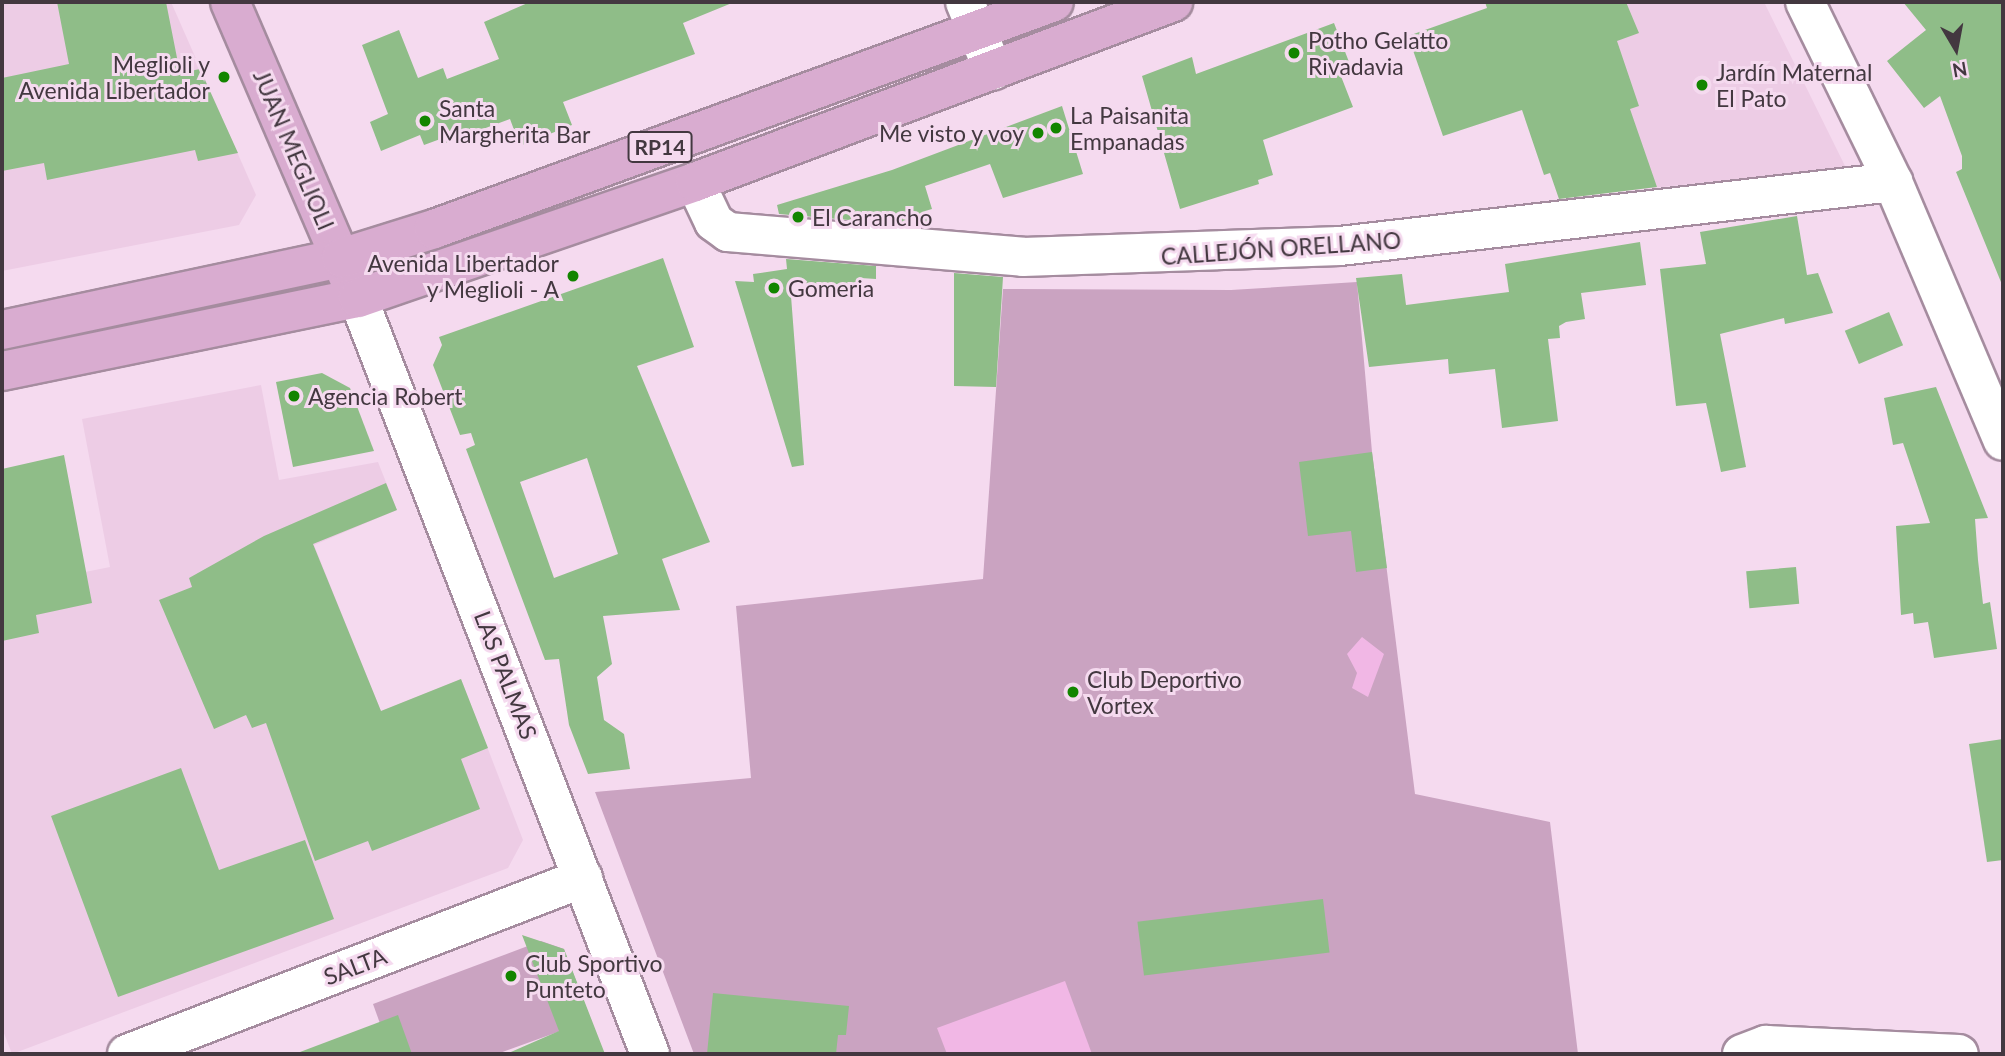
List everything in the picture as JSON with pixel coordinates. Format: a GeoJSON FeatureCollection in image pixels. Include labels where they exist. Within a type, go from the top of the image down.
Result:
{"type":"FeatureCollection","features":[{"type":"Feature","properties":{"kind":"main road","name":"JUAN MEGLIOLI"},"geometry":{"type":"LineString","coordinates":[[230,2],[358,298]]}},
{"type":"Feature","properties":{"kind":"main road","name":"RP14"},"geometry":{"type":"LineString","coordinates":[[2,330],[341,258],[971,16],[1054,2]]}},
{"type":"Feature","properties":{"kind":"main road","name":"RP14"},"geometry":{"type":"LineString","coordinates":[[2,371],[358,298],[695,182],[1173,2]]}},
{"type":"Feature","properties":{"kind":"street"},"geometry":{"type":"LineString","coordinates":[[1805,2],[1893,182],[2003,441]]}},
{"type":"Feature","properties":{"kind":"street"},"geometry":{"type":"LineString","coordinates":[[971,16],[993,70]]}},
{"type":"Feature","properties":{"kind":"street","name":"CALLEJÓN ORELLANO"},"geometry":{"type":"LineString","coordinates":[[695,182],[714,222],[728,232],[1024,257],[1340,246],[1893,182]]}},
{"type":"Feature","properties":{"kind":"street","name":"LAS PALMAS"},"geometry":{"type":"LineString","coordinates":[[358,298],[650,1054]]}},
{"type":"Feature","properties":{"kind":"street","name":"SALTA"},"geometry":{"type":"LineString","coordinates":[[127,1054],[583,878]]}},
{"type":"Feature","properties":{"kind":"street"},"geometry":{"type":"LineString","coordinates":[[1754,1050],[1959,1054]]}},
{"type":"Feature","properties":{"kind":"shaded area"},"geometry":{"type":"Polygon","coordinates":[[[2,2],[171,2],[256,195],[239,225],[2,271],[2,2]]]}},
{"type":"Feature","properties":{"kind":"shaded area","name":"Jardín Maternal El Pato"},"geometry":{"type":"Polygon","coordinates":[[[1570,2],[1764,2],[1846,168],[1633,190],[1570,2]]]}},
{"type":"Feature","properties":{"kind":"shaded area","name":"Club Deportivo Vortex"},"geometry":{"type":"Polygon","coordinates":[[[1357,282],[1372,452],[1415,794],[1550,822],[1578,1054],[694,1054],[595,792],[751,778],[736,606],[983,579],[1003,289],[1231,290],[1357,282]]]}},
{"type":"Feature","properties":{"kind":"shaded area"},"geometry":{"type":"Polygon","coordinates":[[[261,385],[279,480],[378,462],[397,510],[314,545],[381,711],[461,679],[523,840],[508,868],[12,1054],[2,1028],[2,611],[48,594],[45,580],[110,567],[82,419],[261,385]]]}},
{"type":"Feature","properties":{"kind":"shaded area"},"geometry":{"type":"Polygon","coordinates":[[[1362,637],[1384,654],[1368,697],[1352,688],[1357,673],[1347,654],[1362,637]]]}},
{"type":"Feature","properties":{"kind":"shaded area","name":"Club Sportivo Punteto"},"geometry":{"type":"Polygon","coordinates":[[[541,941],[564,949],[591,1020],[497,1054],[391,1054],[373,1004],[541,941]]]}},
{"type":"Feature","properties":{"kind":"shaded area"},"geometry":{"type":"Polygon","coordinates":[[[1065,981],[1092,1054],[947,1054],[937,1028],[1065,981]]]}},
{"type":"Feature","properties":{"kind":"building"},"geometry":{"type":"Polygon","coordinates":[[[57,2],[166,2],[180,73],[200,69],[238,153],[198,161],[195,150],[47,180],[44,163],[2,171],[2,78],[69,64],[57,2]]]}},
{"type":"Feature","properties":{"kind":"building"},"geometry":{"type":"Polygon","coordinates":[[[530,2],[732,3],[683,23],[695,54],[563,102],[572,125],[520,146],[510,119],[445,143],[443,138],[424,145],[420,135],[381,151],[370,122],[388,114],[362,45],[399,30],[418,78],[443,68],[447,79],[499,59],[484,22],[530,2]]]}},
{"type":"Feature","properties":{"kind":"building"},"geometry":{"type":"Polygon","coordinates":[[[1485,2],[1626,2],[1639,33],[1617,41],[1639,106],[1630,109],[1657,187],[1559,199],[1550,173],[1544,175],[1522,110],[1443,136],[1408,36],[1487,8],[1485,2]]]}},
{"type":"Feature","properties":{"kind":"building"},"geometry":{"type":"Polygon","coordinates":[[[1903,2],[2003,2],[2003,287],[1956,172],[1962,169],[1962,156],[1940,96],[1924,108],[1887,61],[1926,30],[1903,2]]]}},
{"type":"Feature","properties":{"kind":"building"},"geometry":{"type":"Polygon","coordinates":[[[1334,23],[1349,62],[1337,66],[1353,107],[1263,140],[1273,175],[1258,180],[1259,184],[1180,209],[1142,76],[1192,57],[1196,74],[1334,23]]]}},
{"type":"Feature","properties":{"kind":"building"},"geometry":{"type":"Polygon","coordinates":[[[1062,106],[1083,174],[1003,198],[990,164],[925,186],[932,209],[925,211],[931,227],[779,214],[777,205],[892,170],[1062,106]]]}},
{"type":"Feature","properties":{"kind":"building"},"geometry":{"type":"Polygon","coordinates":[[[1797,216],[1807,275],[1818,273],[1833,313],[1785,324],[1784,318],[1720,334],[1746,467],[1721,472],[1706,403],[1676,406],[1660,269],[1706,264],[1700,232],[1797,216]]]}},
{"type":"Feature","properties":{"kind":"building"},"geometry":{"type":"Polygon","coordinates":[[[1640,242],[1646,285],[1581,293],[1585,319],[1566,322],[1559,326],[1560,338],[1548,339],[1558,421],[1502,428],[1495,369],[1449,374],[1448,359],[1369,367],[1356,278],[1402,274],[1406,305],[1509,292],[1505,264],[1640,242]]]}},
{"type":"Feature","properties":{"kind":"building"},"geometry":{"type":"Polygon","coordinates":[[[663,258],[694,347],[637,366],[710,542],[662,559],[680,610],[603,616],[612,664],[597,677],[604,720],[624,734],[630,769],[588,774],[569,725],[559,659],[545,660],[466,449],[475,445],[471,433],[460,435],[433,365],[442,345],[439,337],[663,258]],[[587,458],[520,482],[554,578],[618,554],[587,458]]]}},
{"type":"Feature","properties":{"kind":"building"},"geometry":{"type":"Polygon","coordinates":[[[786,259],[876,266],[876,279],[861,278],[860,285],[790,283],[804,465],[792,467],[735,281],[754,282],[753,274],[787,269],[786,259]]]}},
{"type":"Feature","properties":{"kind":"building"},"geometry":{"type":"Polygon","coordinates":[[[954,273],[1003,277],[996,387],[954,386],[954,273]]]}},
{"type":"Feature","properties":{"kind":"building"},"geometry":{"type":"Polygon","coordinates":[[[1889,312],[1903,345],[1859,364],[1845,331],[1889,312]]]}},
{"type":"Feature","properties":{"kind":"building"},"geometry":{"type":"Polygon","coordinates":[[[322,373],[350,388],[374,451],[293,467],[276,382],[322,373]]]}},
{"type":"Feature","properties":{"kind":"building"},"geometry":{"type":"Polygon","coordinates":[[[1936,387],[1988,518],[1975,519],[1983,604],[1990,602],[1997,649],[1934,658],[1928,622],[1914,624],[1913,613],[1901,615],[1896,526],[1930,523],[1903,443],[1893,445],[1884,398],[1936,387]]]}},
{"type":"Feature","properties":{"kind":"building"},"geometry":{"type":"Polygon","coordinates":[[[1372,452],[1387,568],[1356,572],[1351,531],[1308,536],[1299,462],[1372,452]]]}},
{"type":"Feature","properties":{"kind":"building"},"geometry":{"type":"Polygon","coordinates":[[[64,455],[92,603],[36,615],[39,633],[2,641],[2,469],[64,455]]]}},
{"type":"Feature","properties":{"kind":"building"},"geometry":{"type":"Polygon","coordinates":[[[386,483],[397,510],[313,544],[381,711],[461,679],[488,748],[461,759],[480,809],[372,851],[368,841],[315,861],[266,723],[252,728],[246,715],[214,729],[159,600],[192,587],[189,578],[264,536],[386,483]]]}},
{"type":"Feature","properties":{"kind":"building"},"geometry":{"type":"Polygon","coordinates":[[[1796,567],[1799,604],[1749,608],[1746,571],[1796,567]]]}},
{"type":"Feature","properties":{"kind":"building"},"geometry":{"type":"Polygon","coordinates":[[[2003,739],[2003,860],[1987,862],[1969,744],[2003,739]]]}},
{"type":"Feature","properties":{"kind":"building"},"geometry":{"type":"Polygon","coordinates":[[[181,768],[219,870],[305,840],[334,919],[118,997],[51,816],[181,768]]]}},
{"type":"Feature","properties":{"kind":"building"},"geometry":{"type":"Polygon","coordinates":[[[1323,899],[1330,953],[1144,975],[1137,922],[1323,899]]]}},
{"type":"Feature","properties":{"kind":"building"},"geometry":{"type":"Polygon","coordinates":[[[522,935],[564,949],[605,1054],[506,1054],[559,1031],[522,935]]]}},
{"type":"Feature","properties":{"kind":"building"},"geometry":{"type":"Polygon","coordinates":[[[713,993],[849,1006],[846,1035],[838,1035],[836,1054],[707,1054],[713,993]]]}},
{"type":"Feature","properties":{"kind":"building"},"geometry":{"type":"Polygon","coordinates":[[[398,1015],[412,1054],[300,1052],[398,1015]]]}},
{"type":"Feature","properties":{"kind":"place","name":"Potho Gelatto Rivadavia"},"geometry":{"type":"Point","coordinates":[1294,53]}},
{"type":"Feature","properties":{"kind":"place","name":"Meglioli y Avenida Libertador"},"geometry":{"type":"Point","coordinates":[224,77]}},
{"type":"Feature","properties":{"kind":"place","name":"Jardín Maternal El Pato"},"geometry":{"type":"Point","coordinates":[1702,85]}},
{"type":"Feature","properties":{"kind":"place","name":"Santa Margherita Bar"},"geometry":{"type":"Point","coordinates":[425,121]}},
{"type":"Feature","properties":{"kind":"place","name":"La Paisanita Empanadas"},"geometry":{"type":"Point","coordinates":[1056,128]}},
{"type":"Feature","properties":{"kind":"place","name":"Me visto y voy"},"geometry":{"type":"Point","coordinates":[1038,133]}},
{"type":"Feature","properties":{"kind":"place","name":"El Carancho"},"geometry":{"type":"Point","coordinates":[798,217]}},
{"type":"Feature","properties":{"kind":"place","name":"Avenida Libertador y Meglioli - A"},"geometry":{"type":"Point","coordinates":[573,276]}},
{"type":"Feature","properties":{"kind":"place","name":"Gomeria"},"geometry":{"type":"Point","coordinates":[774,288]}},
{"type":"Feature","properties":{"kind":"place","name":"Agencia Robert"},"geometry":{"type":"Point","coordinates":[294,396]}},
{"type":"Feature","properties":{"kind":"place","name":"Club Deportivo Vortex"},"geometry":{"type":"Point","coordinates":[1073,692]}},
{"type":"Feature","properties":{"kind":"place","name":"Club Sportivo Punteto"},"geometry":{"type":"Point","coordinates":[511,976]}}]}
